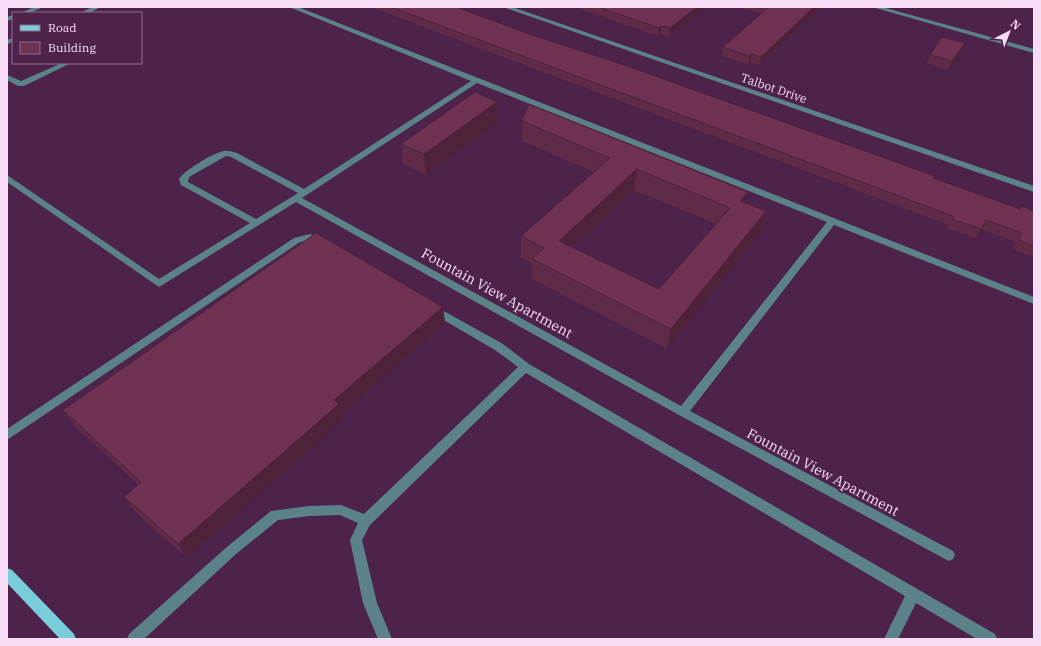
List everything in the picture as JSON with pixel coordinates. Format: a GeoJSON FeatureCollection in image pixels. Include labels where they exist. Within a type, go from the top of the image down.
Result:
{"type":"FeatureCollection","features":[{"type":"Feature","properties":{"kind":"main road"},"geometry":{"type":"LineString","coordinates":[[7,574],[69,639]]}},
{"type":"Feature","properties":{"kind":"street"},"geometry":{"type":"LineString","coordinates":[[27,12],[40,7]]}},
{"type":"Feature","properties":{"kind":"street"},"geometry":{"type":"LineString","coordinates":[[86,12],[98,7]]}},
{"type":"Feature","properties":{"kind":"street"},"geometry":{"type":"LineString","coordinates":[[292,7],[1034,301]]}},
{"type":"Feature","properties":{"kind":"street","name":"Talbot Drive"},"geometry":{"type":"LineString","coordinates":[[506,7],[1034,189]]}},
{"type":"Feature","properties":{"kind":"street"},"geometry":{"type":"LineString","coordinates":[[875,7],[1034,51]]}},
{"type":"Feature","properties":{"kind":"street"},"geometry":{"type":"LineString","coordinates":[[7,77],[21,84],[66,64]]}},
{"type":"Feature","properties":{"kind":"street"},"geometry":{"type":"LineString","coordinates":[[7,178],[159,284],[300,195],[477,80]]}},
{"type":"Feature","properties":{"kind":"street","name":"Fountain View Apartment"},"geometry":{"type":"LineString","coordinates":[[256,223],[184,183],[183,179],[186,175],[226,153],[234,155],[300,195],[683,412],[949,556]]}},
{"type":"Feature","properties":{"kind":"street"},"geometry":{"type":"LineString","coordinates":[[7,190],[17,185]]}},
{"type":"Feature","properties":{"kind":"street"},"geometry":{"type":"LineString","coordinates":[[683,412],[833,221]]}},
{"type":"Feature","properties":{"kind":"street"},"geometry":{"type":"LineString","coordinates":[[7,435],[297,240],[310,237],[329,247]]}},
{"type":"Feature","properties":{"kind":"street"},"geometry":{"type":"LineString","coordinates":[[424,303],[499,348],[525,367],[990,639]]}},
{"type":"Feature","properties":{"kind":"street"},"geometry":{"type":"LineString","coordinates":[[385,639],[370,603],[356,540],[366,521],[525,367]]}},
{"type":"Feature","properties":{"kind":"street"},"geometry":{"type":"LineString","coordinates":[[134,639],[232,550],[275,515],[309,511],[342,510],[366,521]]}},
{"type":"Feature","properties":{"kind":"street"},"geometry":{"type":"LineString","coordinates":[[891,639],[912,594]]}},
{"type":"Feature","properties":{"kind":"building"},"geometry":{"type":"Polygon","coordinates":[[[391,7],[456,7],[529,34],[627,66],[935,176],[933,178],[1020,209],[1021,206],[1034,211],[1034,246],[1019,240],[1022,233],[986,220],[981,229],[952,219],[953,216],[391,7]]]}},
{"type":"Feature","properties":{"kind":"building"},"geometry":{"type":"Polygon","coordinates":[[[598,7],[697,7],[670,28],[662,26],[659,28],[598,7]]]}},
{"type":"Feature","properties":{"kind":"building"},"geometry":{"type":"Polygon","coordinates":[[[769,7],[814,7],[761,57],[752,54],[749,56],[723,47],[769,7]]]}},
{"type":"Feature","properties":{"kind":"building"},"geometry":{"type":"Polygon","coordinates":[[[942,37],[965,43],[952,61],[930,55],[942,37]]]}},
{"type":"Feature","properties":{"kind":"building"},"geometry":{"type":"Polygon","coordinates":[[[475,92],[497,102],[424,154],[401,144],[475,92]]]}},
{"type":"Feature","properties":{"kind":"building"},"geometry":{"type":"Polygon","coordinates":[[[529,104],[748,192],[740,201],[766,211],[671,329],[532,259],[544,248],[521,236],[610,158],[522,121],[529,104]],[[637,169],[559,241],[659,289],[730,208],[637,169]]]}},
{"type":"Feature","properties":{"kind":"building"},"geometry":{"type":"Polygon","coordinates":[[[316,233],[443,307],[334,400],[339,404],[178,544],[124,497],[141,482],[63,410],[316,233]]]}}]}
